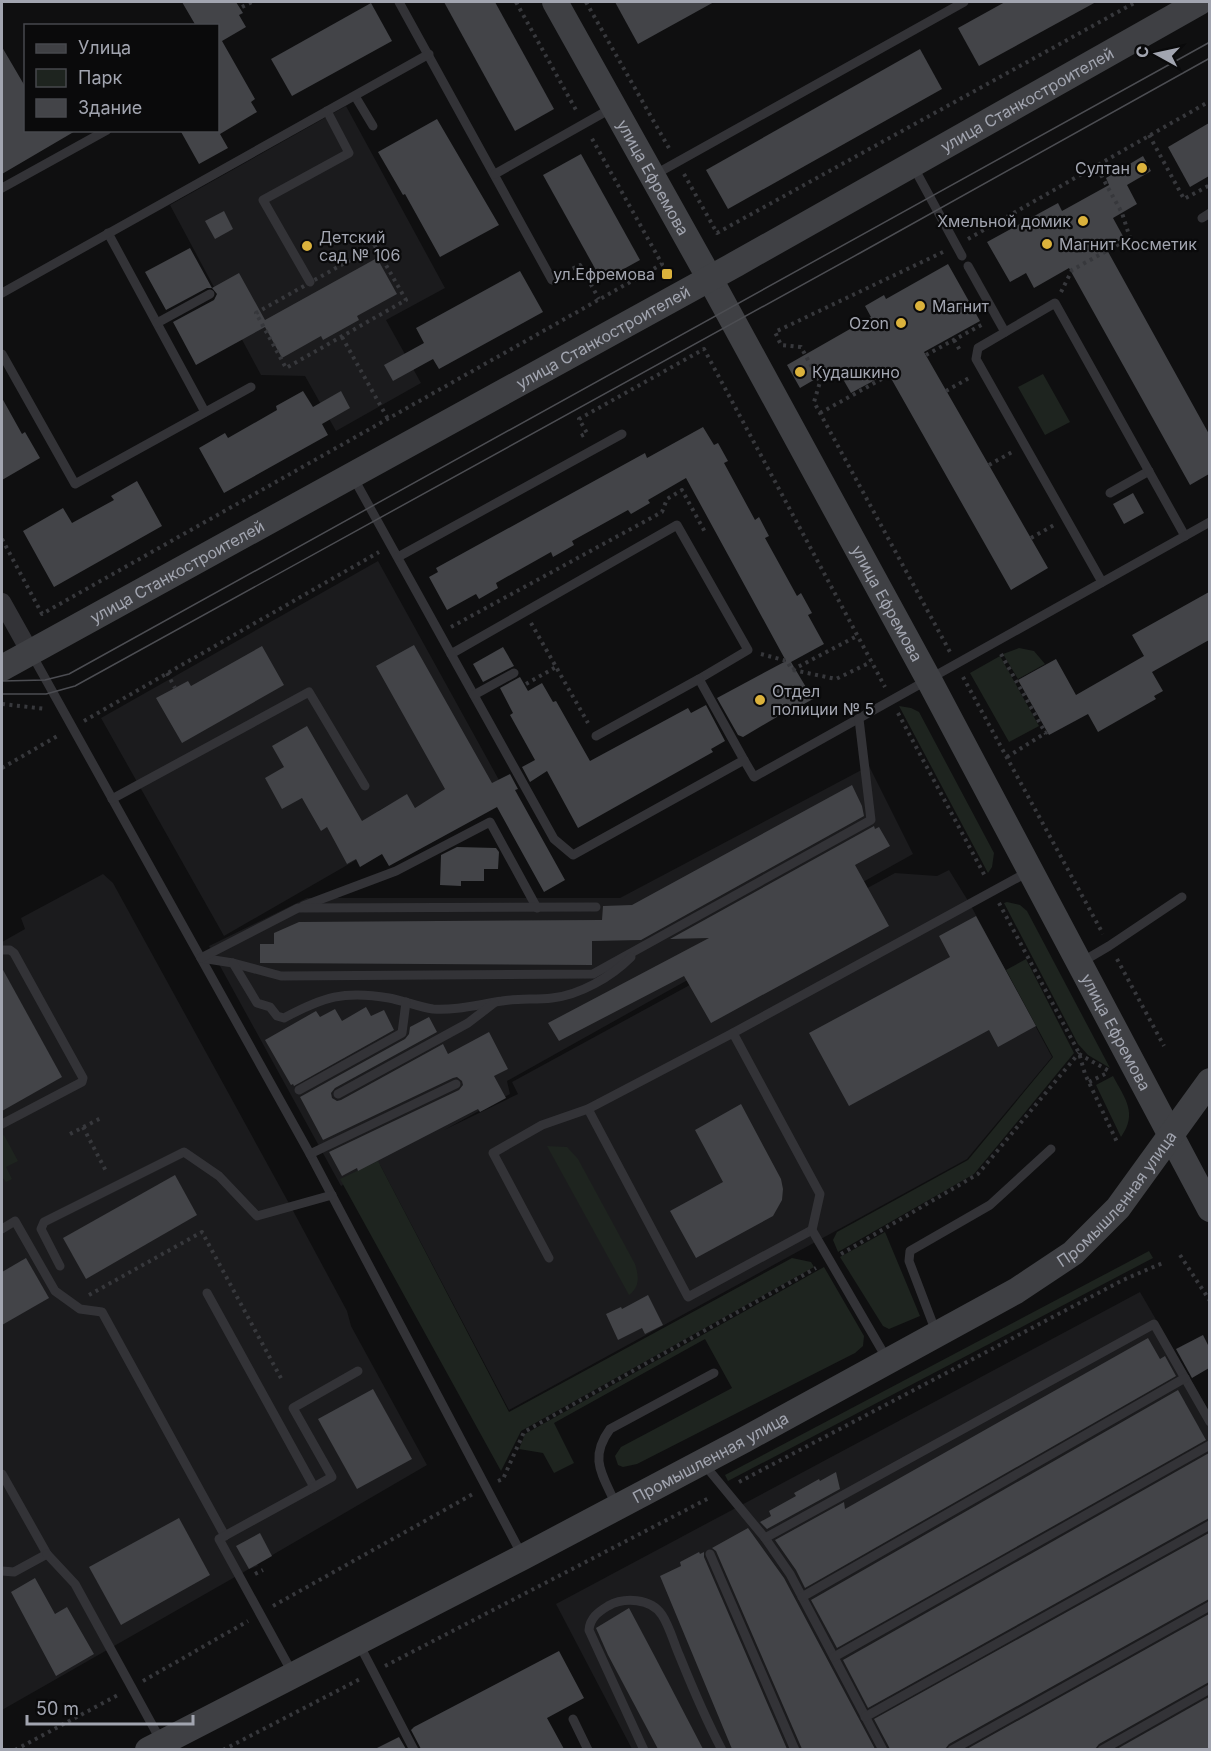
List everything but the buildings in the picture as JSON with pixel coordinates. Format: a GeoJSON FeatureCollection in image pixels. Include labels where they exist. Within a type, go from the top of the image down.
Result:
{"type":"FeatureCollection","features":[{"type":"Feature","properties":{"kind":"street","name":"улица Станкостроителей"},"geometry":{"type":"LineString","coordinates":[[2,668],[710,279],[1200,2]]}},
{"type":"Feature","properties":{"kind":"street","name":"улица Ефремова"},"geometry":{"type":"LineString","coordinates":[[559,3],[929,680],[1209,1209]]}},
{"type":"Feature","properties":{"kind":"street"},"geometry":{"type":"LineString","coordinates":[[2,602],[30,652]]}},
{"type":"Feature","properties":{"kind":"street","name":"Промышленная улица"},"geometry":{"type":"LineString","coordinates":[[154,1746],[703,1462],[1016,1291],[1073,1253],[1118,1208],[1209,1081]]}},
{"type":"Feature","properties":{"kind":"lane"},"geometry":{"type":"LineString","coordinates":[[399,2],[552,280]]}},
{"type":"Feature","properties":{"kind":"lane"},"geometry":{"type":"LineString","coordinates":[[652,176],[963,2]]}},
{"type":"Feature","properties":{"kind":"lane"},"geometry":{"type":"LineString","coordinates":[[2,292],[429,54]]}},
{"type":"Feature","properties":{"kind":"lane"},"geometry":{"type":"LineString","coordinates":[[355,96],[373,126]]}},
{"type":"Feature","properties":{"kind":"lane"},"geometry":{"type":"LineString","coordinates":[[495,174],[614,106]]}},
{"type":"Feature","properties":{"kind":"lane"},"geometry":{"type":"LineString","coordinates":[[310,282],[263,200],[350,153],[327,111]]}},
{"type":"Feature","properties":{"kind":"lane"},"geometry":{"type":"LineString","coordinates":[[2,188],[103,132]]}},
{"type":"Feature","properties":{"kind":"lane"},"geometry":{"type":"LineString","coordinates":[[912,165],[962,256]]}},
{"type":"Feature","properties":{"kind":"lane"},"geometry":{"type":"LineString","coordinates":[[108,233],[205,412]]}},
{"type":"Feature","properties":{"kind":"lane"},"geometry":{"type":"LineString","coordinates":[[968,266],[1005,332]]}},
{"type":"Feature","properties":{"kind":"lane"},"geometry":{"type":"LineString","coordinates":[[157,323],[210,294]]}},
{"type":"Feature","properties":{"kind":"lane"},"geometry":{"type":"LineString","coordinates":[[1102,582],[976,359],[978,348],[1055,303],[1185,536]]}},
{"type":"Feature","properties":{"kind":"lane"},"geometry":{"type":"LineString","coordinates":[[2,354],[75,484],[251,387]]}},
{"type":"Feature","properties":{"kind":"lane"},"geometry":{"type":"LineString","coordinates":[[398,557],[622,434]]}},
{"type":"Feature","properties":{"kind":"lane"},"geometry":{"type":"LineString","coordinates":[[1110,493],[1149,471]]}},
{"type":"Feature","properties":{"kind":"lane"},"geometry":{"type":"LineString","coordinates":[[352,475],[554,839],[573,855],[744,760]]}},
{"type":"Feature","properties":{"kind":"lane"},"geometry":{"type":"LineString","coordinates":[[699,679],[754,777],[1209,522]]}},
{"type":"Feature","properties":{"kind":"lane"},"geometry":{"type":"LineString","coordinates":[[451,654],[677,525],[748,650],[596,736]]}},
{"type":"Feature","properties":{"kind":"lane"},"geometry":{"type":"LineString","coordinates":[[30,652],[310,1154],[523,1557]]}},
{"type":"Feature","properties":{"kind":"lane"},"geometry":{"type":"LineString","coordinates":[[474,695],[514,673]]}},
{"type":"Feature","properties":{"kind":"lane"},"geometry":{"type":"LineString","coordinates":[[112,799],[309,692],[365,786]]}},
{"type":"Feature","properties":{"kind":"lane"},"geometry":{"type":"LineString","coordinates":[[201,958],[233,963],[281,976],[593,974],[872,820],[859,719]]}},
{"type":"Feature","properties":{"kind":"lane"},"geometry":{"type":"LineString","coordinates":[[201,958],[298,908],[396,870],[490,822],[537,908]]}},
{"type":"Feature","properties":{"kind":"lane"},"geometry":{"type":"LineString","coordinates":[[549,1258],[493,1152],[542,1125],[588,1109],[733,1033],[1030,871]]}},
{"type":"Feature","properties":{"kind":"lane"},"geometry":{"type":"LineString","coordinates":[[1078,964],[1182,897]]}},
{"type":"Feature","properties":{"kind":"lane"},"geometry":{"type":"LineString","coordinates":[[298,908],[596,907]]}},
{"type":"Feature","properties":{"kind":"lane"},"geometry":{"type":"LineString","coordinates":[[233,963],[257,1003],[270,1006],[277,1016],[284,1018],[313,1003],[341,995],[387,998],[434,1009],[569,995],[617,971],[639,949]]}},
{"type":"Feature","properties":{"kind":"lane"},"geometry":{"type":"LineString","coordinates":[[2,950],[10,950],[14,953],[83,1078],[82,1082],[2,1124]]}},
{"type":"Feature","properties":{"kind":"lane"},"geometry":{"type":"LineString","coordinates":[[298,1090],[402,1033],[406,1002]]}},
{"type":"Feature","properties":{"kind":"lane"},"geometry":{"type":"LineString","coordinates":[[338,1094],[468,1023],[496,1002]]}},
{"type":"Feature","properties":{"kind":"lane"},"geometry":{"type":"LineString","coordinates":[[733,1033],[820,1194],[812,1230],[888,1362]]}},
{"type":"Feature","properties":{"kind":"lane"},"geometry":{"type":"LineString","coordinates":[[310,1154],[456,1084]]}},
{"type":"Feature","properties":{"kind":"lane"},"geometry":{"type":"LineString","coordinates":[[588,1109],[688,1297],[812,1230]]}},
{"type":"Feature","properties":{"kind":"lane"},"geometry":{"type":"LineString","coordinates":[[937,1334],[909,1261],[910,1251],[990,1205],[1051,1149]]}},
{"type":"Feature","properties":{"kind":"lane"},"geometry":{"type":"LineString","coordinates":[[60,1266],[41,1229],[42,1225],[184,1152],[219,1176],[257,1216],[332,1196]]}},
{"type":"Feature","properties":{"kind":"lane"},"geometry":{"type":"LineString","coordinates":[[2,1229],[15,1221],[55,1291],[80,1309],[102,1312],[225,1536]]}},
{"type":"Feature","properties":{"kind":"lane"},"geometry":{"type":"LineString","coordinates":[[207,1293],[314,1487]]}},
{"type":"Feature","properties":{"kind":"lane"},"geometry":{"type":"LineString","coordinates":[[765,1538],[1154,1324],[1209,1422]]}},
{"type":"Feature","properties":{"kind":"lane"},"geometry":{"type":"LineString","coordinates":[[293,1675],[219,1539],[332,1477],[293,1408],[358,1371]]}},
{"type":"Feature","properties":{"kind":"lane"},"geometry":{"type":"LineString","coordinates":[[617,1507],[597,1457],[601,1441],[610,1429],[714,1373]]}},
{"type":"Feature","properties":{"kind":"lane"},"geometry":{"type":"LineString","coordinates":[[802,1597],[1185,1378]]}},
{"type":"Feature","properties":{"kind":"lane"},"geometry":{"type":"LineString","coordinates":[[834,1657],[1209,1445]]}},
{"type":"Feature","properties":{"kind":"lane"},"geometry":{"type":"LineString","coordinates":[[703,1462],[765,1538],[802,1597],[883,1749]]}},
{"type":"Feature","properties":{"kind":"lane"},"geometry":{"type":"LineString","coordinates":[[2,1474],[47,1554],[75,1584],[132,1688],[154,1746]]}},
{"type":"Feature","properties":{"kind":"lane"},"geometry":{"type":"LineString","coordinates":[[865,1717],[1209,1525]]}},
{"type":"Feature","properties":{"kind":"lane"},"geometry":{"type":"LineString","coordinates":[[2,1571],[14,1572],[47,1554]]}},
{"type":"Feature","properties":{"kind":"lane"},"geometry":{"type":"LineString","coordinates":[[710,1554],[795,1749]]}},
{"type":"Feature","properties":{"kind":"lane"},"geometry":{"type":"LineString","coordinates":[[644,1749],[588,1630],[590,1622],[598,1612],[612,1604],[634,1600],[645,1602],[662,1613],[706,1721],[722,1749]]}},
{"type":"Feature","properties":{"kind":"lane"},"geometry":{"type":"LineString","coordinates":[[952,1749],[1209,1606]]}},
{"type":"Feature","properties":{"kind":"lane"},"geometry":{"type":"LineString","coordinates":[[358,1642],[414,1749]]}},
{"type":"Feature","properties":{"kind":"lane"},"geometry":{"type":"LineString","coordinates":[[1102,1749],[1209,1689]]}},
{"type":"Feature","properties":{"kind":"lane"},"geometry":{"type":"LineString","coordinates":[[573,1719],[588,1749]]}},
{"type":"Feature","properties":{"kind":"path"},"geometry":{"type":"LineString","coordinates":[[242,7],[252,2]]}},
{"type":"Feature","properties":{"kind":"path"},"geometry":{"type":"LineString","coordinates":[[586,2],[717,233],[1136,2]]}},
{"type":"Feature","properties":{"kind":"path"},"geometry":{"type":"LineString","coordinates":[[1164,1046],[814,402],[820,382],[801,347],[782,345],[775,332],[956,245],[1209,101]]}},
{"type":"Feature","properties":{"kind":"path"},"geometry":{"type":"LineString","coordinates":[[1149,135],[1184,199],[1209,185]]}},
{"type":"Feature","properties":{"kind":"path"},"geometry":{"type":"LineString","coordinates":[[1055,303],[1072,270],[1130,238],[1122,213],[1096,166]]}},
{"type":"Feature","properties":{"kind":"path"},"geometry":{"type":"LineString","coordinates":[[375,246],[406,300],[342,337],[286,368],[256,313],[375,246]]}},
{"type":"Feature","properties":{"kind":"path"},"geometry":{"type":"LineString","coordinates":[[2,539],[42,614],[662,264]]}},
{"type":"Feature","properties":{"kind":"path"},"geometry":{"type":"LineString","coordinates":[[552,280],[580,265],[599,299]]}},
{"type":"Feature","properties":{"kind":"path"},"geometry":{"type":"LineString","coordinates":[[926,355],[996,316]]}},
{"type":"Feature","properties":{"kind":"path"},"geometry":{"type":"LineString","coordinates":[[342,337],[388,419]]}},
{"type":"Feature","properties":{"kind":"path"},"geometry":{"type":"LineString","coordinates":[[954,340],[964,357]]}},
{"type":"Feature","properties":{"kind":"path"},"geometry":{"type":"LineString","coordinates":[[576,439],[587,433],[579,418],[704,349]]}},
{"type":"Feature","properties":{"kind":"path"},"geometry":{"type":"LineString","coordinates":[[820,413],[889,375]]}},
{"type":"Feature","properties":{"kind":"path"},"geometry":{"type":"LineString","coordinates":[[946,391],[974,375]]}},
{"type":"Feature","properties":{"kind":"path"},"geometry":{"type":"LineString","coordinates":[[989,465],[1016,450]]}},
{"type":"Feature","properties":{"kind":"path"},"geometry":{"type":"LineString","coordinates":[[440,633],[663,512],[667,499],[682,490],[705,532]]}},
{"type":"Feature","properties":{"kind":"path"},"geometry":{"type":"LineString","coordinates":[[1031,538],[1058,523]]}},
{"type":"Feature","properties":{"kind":"path"},"geometry":{"type":"LineString","coordinates":[[2,768],[391,545]]}},
{"type":"Feature","properties":{"kind":"path"},"geometry":{"type":"LineString","coordinates":[[525,612],[596,736]]}},
{"type":"Feature","properties":{"kind":"path"},"geometry":{"type":"LineString","coordinates":[[792,670],[857,636]]}},
{"type":"Feature","properties":{"kind":"path"},"geometry":{"type":"LineString","coordinates":[[995,643],[1047,733],[1007,757]]}},
{"type":"Feature","properties":{"kind":"path"},"geometry":{"type":"LineString","coordinates":[[759,653],[787,661],[792,670],[836,679],[871,662]]}},
{"type":"Feature","properties":{"kind":"path"},"geometry":{"type":"LineString","coordinates":[[166,673],[175,688]]}},
{"type":"Feature","properties":{"kind":"path"},"geometry":{"type":"LineString","coordinates":[[2,704],[62,710]]}},
{"type":"Feature","properties":{"kind":"path"},"geometry":{"type":"LineString","coordinates":[[1079,1053],[1110,1072],[1089,1082]]}},
{"type":"Feature","properties":{"kind":"path"},"geometry":{"type":"LineString","coordinates":[[1079,1053],[1089,1082],[1117,1142]]}},
{"type":"Feature","properties":{"kind":"path"},"geometry":{"type":"LineString","coordinates":[[15,1749],[132,1688],[484,1487],[503,1479],[524,1432],[830,1261],[978,1174],[1079,1053]]}},
{"type":"Feature","properties":{"kind":"path"},"geometry":{"type":"LineString","coordinates":[[70,1134],[103,1117]]}},
{"type":"Feature","properties":{"kind":"path"},"geometry":{"type":"LineString","coordinates":[[83,1127],[115,1187]]}},
{"type":"Feature","properties":{"kind":"path"},"geometry":{"type":"LineString","coordinates":[[85,1298],[202,1232],[283,1382]]}},
{"type":"Feature","properties":{"kind":"path"},"geometry":{"type":"LineString","coordinates":[[1180,1255],[1209,1301]]}},
{"type":"Feature","properties":{"kind":"path"},"geometry":{"type":"LineString","coordinates":[[223,1749],[1113,1286],[1165,1262]]}},
{"type":"Feature","properties":{"kind":"shaded area","name":"Детский сад № 106"},"geometry":{"type":"Polygon","coordinates":[[[346,106],[445,288],[386,320],[421,383],[336,431],[305,376],[261,375],[170,205],[346,106]]]}},
{"type":"Feature","properties":{"kind":"shaded area"},"geometry":{"type":"Polygon","coordinates":[[[378,561],[499,780],[443,811],[435,796],[415,808],[407,795],[378,811],[387,830],[356,860],[224,936],[101,718],[378,561]]]}},
{"type":"Feature","properties":{"kind":"shaded area"},"geometry":{"type":"Polygon","coordinates":[[[869,766],[913,854],[507,1081],[510,1094],[444,1130],[518,1094],[512,1082],[895,873],[937,876],[949,870],[970,904],[1052,1057],[967,1159],[509,1410],[380,1165],[341,1186],[209,946],[307,898],[620,898],[869,766]]]}},
{"type":"Feature","properties":{"kind":"shaded area"},"geometry":{"type":"Polygon","coordinates":[[[103,874],[113,883],[291,1207],[347,1311],[351,1326],[427,1465],[257,1564],[258,1566],[2,1710],[2,942],[25,929],[21,918],[103,874]]]}},
{"type":"Feature","properties":{"kind":"shaded area"},"geometry":{"type":"Polygon","coordinates":[[[1140,1292],[1209,1411],[1209,1749],[632,1749],[556,1604],[1140,1292]]]}},
{"type":"Feature","properties":{"kind":"green space"},"geometry":{"type":"Polygon","coordinates":[[[1043,374],[1070,422],[1045,435],[1018,387],[1043,374]]]}},
{"type":"Feature","properties":{"kind":"green space"},"geometry":{"type":"Polygon","coordinates":[[[1019,648],[1034,651],[1045,664],[1018,679],[1003,654],[1019,648]]]}},
{"type":"Feature","properties":{"kind":"green space"},"geometry":{"type":"Polygon","coordinates":[[[1000,656],[1039,726],[1009,742],[970,673],[1000,656]]]}},
{"type":"Feature","properties":{"kind":"green space"},"geometry":{"type":"Polygon","coordinates":[[[899,706],[919,712],[994,853],[992,867],[988,873],[899,706]]]}},
{"type":"Feature","properties":{"kind":"green space"},"geometry":{"type":"Polygon","coordinates":[[[1004,903],[1020,905],[1027,911],[1110,1068],[1088,1055],[1078,1044],[1004,903]]]}},
{"type":"Feature","properties":{"kind":"green space"},"geometry":{"type":"Polygon","coordinates":[[[1026,959],[1074,1053],[974,1174],[838,1252],[833,1240],[837,1232],[968,1160],[1053,1057],[1006,970],[1026,959]]]}},
{"type":"Feature","properties":{"kind":"green space"},"geometry":{"type":"Polygon","coordinates":[[[1113,1076],[1125,1099],[1129,1113],[1129,1121],[1121,1137],[1096,1085],[1113,1076]]]}},
{"type":"Feature","properties":{"kind":"green space"},"geometry":{"type":"Polygon","coordinates":[[[4,1135],[18,1161],[6,1167],[12,1179],[6,1182],[2,1177],[2,1136],[4,1135]]]}},
{"type":"Feature","properties":{"kind":"green space"},"geometry":{"type":"Polygon","coordinates":[[[547,1146],[567,1147],[578,1159],[635,1264],[638,1281],[629,1295],[547,1146]]]}},
{"type":"Feature","properties":{"kind":"green space"},"geometry":{"type":"Polygon","coordinates":[[[378,1161],[509,1412],[792,1258],[811,1262],[814,1267],[521,1431],[501,1471],[340,1179],[378,1161]]]}},
{"type":"Feature","properties":{"kind":"green space"},"geometry":{"type":"Polygon","coordinates":[[[885,1232],[920,1316],[889,1329],[883,1326],[840,1257],[885,1232]]]}},
{"type":"Feature","properties":{"kind":"green space"},"geometry":{"type":"Polygon","coordinates":[[[1149,1251],[1153,1258],[728,1481],[725,1475],[1149,1251]]]}},
{"type":"Feature","properties":{"kind":"green space"},"geometry":{"type":"Polygon","coordinates":[[[824,1267],[864,1336],[863,1346],[855,1353],[637,1464],[623,1467],[618,1465],[615,1456],[621,1447],[732,1388],[705,1339],[554,1423],[574,1463],[554,1473],[543,1453],[519,1449],[525,1434],[824,1267]]]}},
{"type":"Feature","properties":{"kind":"tram line"},"geometry":{"type":"LineString","coordinates":[[2,681],[45,680],[69,674],[1210,42]]}},
{"type":"Feature","properties":{"kind":"tram line"},"geometry":{"type":"LineString","coordinates":[[2,694],[46,694],[75,686],[1210,58]]}},
{"type":"Feature","properties":{"kind":"place","name":"Султан"},"geometry":{"type":"Point","coordinates":[1142,168]}},
{"type":"Feature","properties":{"kind":"place","name":"Хмельной домик"},"geometry":{"type":"Point","coordinates":[1083,221]}},
{"type":"Feature","properties":{"kind":"place","name":"Магнит Косметик"},"geometry":{"type":"Point","coordinates":[1047,244]}},
{"type":"Feature","properties":{"kind":"place","name":"Детский сад № 106"},"geometry":{"type":"Point","coordinates":[307,246]}},
{"type":"Feature","properties":{"kind":"place","name":"ул.Ефремова"},"geometry":{"type":"Point","coordinates":[667,274]}},
{"type":"Feature","properties":{"kind":"place","name":"Магнит"},"geometry":{"type":"Point","coordinates":[920,306]}},
{"type":"Feature","properties":{"kind":"place","name":"Ozon"},"geometry":{"type":"Point","coordinates":[901,323]}},
{"type":"Feature","properties":{"kind":"place","name":"Кудашкино"},"geometry":{"type":"Point","coordinates":[800,372]}},
{"type":"Feature","properties":{"kind":"place","name":"Отдел полиции № 5"},"geometry":{"type":"Point","coordinates":[760,700]}}]}
